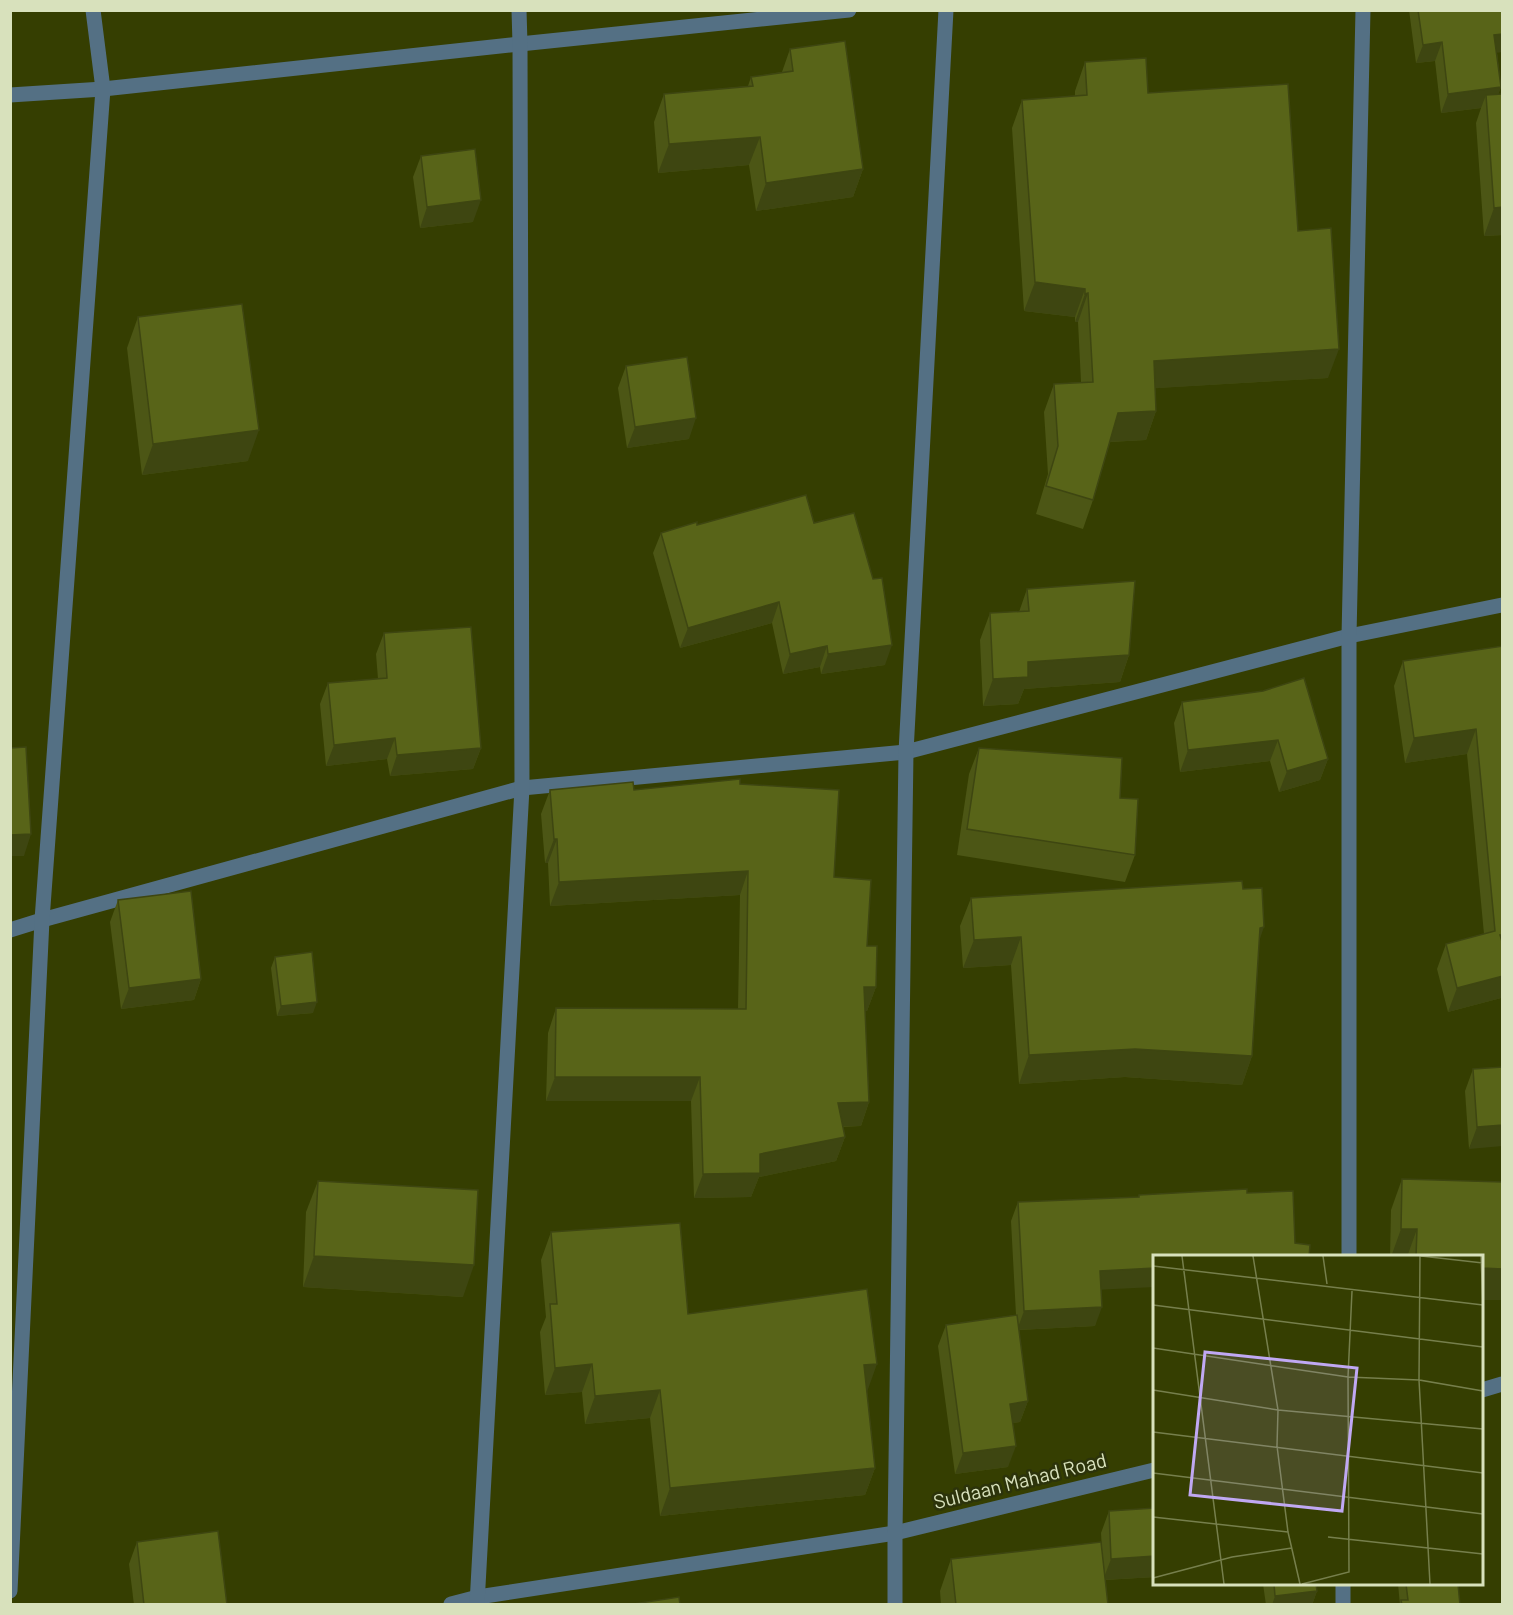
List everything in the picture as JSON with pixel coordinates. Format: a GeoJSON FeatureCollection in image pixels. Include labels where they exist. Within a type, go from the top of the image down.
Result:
{"type":"FeatureCollection","features":[{"type":"Feature","properties":{"kind":"street"},"geometry":{"type":"LineString","coordinates":[[10,1591],[42,920],[103,89],[93,10]]}},
{"type":"Feature","properties":{"kind":"street"},"geometry":{"type":"LineString","coordinates":[[477,1601],[522,788],[519,10]]}},
{"type":"Feature","properties":{"kind":"street"},"geometry":{"type":"LineString","coordinates":[[10,95],[103,89],[849,10]]}},
{"type":"Feature","properties":{"kind":"street"},"geometry":{"type":"LineString","coordinates":[[895,1605],[906,752],[946,10]]}},
{"type":"Feature","properties":{"kind":"street"},"geometry":{"type":"LineString","coordinates":[[1349,1255],[1348,636],[1363,10]]}},
{"type":"Feature","properties":{"kind":"street"},"geometry":{"type":"LineString","coordinates":[[10,930],[522,788],[906,752],[1348,636],[1503,605]]}},
{"type":"Feature","properties":{"kind":"street"},"geometry":{"type":"LineString","coordinates":[[1483,1390],[1503,1384]]}},
{"type":"Feature","properties":{"kind":"street","name":"Suldaan Mahad Road"},"geometry":{"type":"LineString","coordinates":[[451,1605],[895,1533],[1153,1470]]}},
{"type":"Feature","properties":{"kind":"street"},"geometry":{"type":"LineString","coordinates":[[1343,1585],[1343,1605]]}},
{"type":"Feature","properties":{"kind":"building"},"geometry":{"type":"Polygon","coordinates":[[[1418,10],[1503,10],[1503,34],[1494,35],[1501,87],[1448,94],[1442,42],[1423,45],[1418,10]]]}},
{"type":"Feature","properties":{"kind":"building"},"geometry":{"type":"Polygon","coordinates":[[[845,41],[863,169],[766,183],[760,137],[669,144],[664,94],[753,86],[751,77],[793,71],[790,49],[845,41]]]}},
{"type":"Feature","properties":{"kind":"building"},"geometry":{"type":"Polygon","coordinates":[[[1146,58],[1148,93],[1288,84],[1298,231],[1331,228],[1339,349],[1154,361],[1156,411],[1118,413],[1093,500],[1046,486],[1058,446],[1054,384],[1093,382],[1088,293],[1085,294],[1085,289],[1035,282],[1022,100],[1087,95],[1085,62],[1146,58]]]}},
{"type":"Feature","properties":{"kind":"building"},"geometry":{"type":"Polygon","coordinates":[[[1503,94],[1503,207],[1494,208],[1486,95],[1503,94]]]}},
{"type":"Feature","properties":{"kind":"building"},"geometry":{"type":"Polygon","coordinates":[[[475,149],[481,200],[427,207],[421,156],[475,149]]]}},
{"type":"Feature","properties":{"kind":"building"},"geometry":{"type":"Polygon","coordinates":[[[242,304],[259,430],[153,444],[138,317],[242,304]]]}},
{"type":"Feature","properties":{"kind":"building"},"geometry":{"type":"Polygon","coordinates":[[[687,357],[696,418],[635,427],[626,366],[687,357]]]}},
{"type":"Feature","properties":{"kind":"building"},"geometry":{"type":"Polygon","coordinates":[[[806,495],[814,523],[854,513],[873,579],[882,578],[892,645],[828,654],[827,646],[790,654],[779,602],[688,628],[661,533],[806,495]]]}},
{"type":"Feature","properties":{"kind":"building"},"geometry":{"type":"Polygon","coordinates":[[[1135,581],[1129,655],[1028,662],[1028,677],[993,679],[990,613],[1029,611],[1027,589],[1135,581]]]}},
{"type":"Feature","properties":{"kind":"building"},"geometry":{"type":"Polygon","coordinates":[[[471,627],[481,748],[397,755],[395,738],[334,745],[328,683],[387,678],[384,633],[471,627]]]}},
{"type":"Feature","properties":{"kind":"building"},"geometry":{"type":"Polygon","coordinates":[[[1503,646],[1503,935],[1500,935],[1503,945],[1503,976],[1457,988],[1446,944],[1495,931],[1476,729],[1414,738],[1403,661],[1503,646]]]}},
{"type":"Feature","properties":{"kind":"building"},"geometry":{"type":"Polygon","coordinates":[[[1304,678],[1328,759],[1287,771],[1278,740],[1188,750],[1182,702],[1263,691],[1304,678]]]}},
{"type":"Feature","properties":{"kind":"building"},"geometry":{"type":"Polygon","coordinates":[[[26,747],[31,834],[10,835],[10,748],[26,747]]]}},
{"type":"Feature","properties":{"kind":"building"},"geometry":{"type":"Polygon","coordinates":[[[979,748],[1122,758],[1120,798],[1138,799],[1135,855],[967,829],[979,748]]]}},
{"type":"Feature","properties":{"kind":"building"},"geometry":{"type":"Polygon","coordinates":[[[740,779],[740,784],[839,790],[834,877],[871,880],[867,946],[877,946],[876,987],[864,987],[869,1102],[838,1103],[845,1137],[760,1154],[760,1173],[703,1174],[700,1077],[555,1077],[556,1008],[746,1009],[748,871],[559,882],[557,839],[554,839],[550,790],[633,782],[634,790],[740,779]]]}},
{"type":"Feature","properties":{"kind":"building"},"geometry":{"type":"Polygon","coordinates":[[[1242,881],[1243,889],[1262,888],[1264,927],[1260,928],[1252,1056],[1135,1049],[1029,1055],[1021,937],[974,940],[971,898],[1242,881]]]}},
{"type":"Feature","properties":{"kind":"building"},"geometry":{"type":"Polygon","coordinates":[[[191,891],[201,979],[129,988],[118,900],[191,891]]]}},
{"type":"Feature","properties":{"kind":"building"},"geometry":{"type":"Polygon","coordinates":[[[312,952],[317,1002],[281,1006],[275,957],[312,952]]]}},
{"type":"Feature","properties":{"kind":"building"},"geometry":{"type":"Polygon","coordinates":[[[1503,1067],[1503,1125],[1477,1127],[1473,1069],[1503,1067]]]}},
{"type":"Feature","properties":{"kind":"building"},"geometry":{"type":"Polygon","coordinates":[[[1402,1179],[1503,1182],[1503,1269],[1483,1268],[1483,1255],[1416,1255],[1417,1229],[1401,1229],[1402,1179]]]}},
{"type":"Feature","properties":{"kind":"building"},"geometry":{"type":"Polygon","coordinates":[[[318,1181],[478,1190],[474,1265],[314,1256],[318,1181]]]}},
{"type":"Feature","properties":{"kind":"building"},"geometry":{"type":"Polygon","coordinates":[[[1247,1189],[1247,1193],[1293,1191],[1295,1243],[1310,1245],[1309,1255],[1153,1255],[1153,1268],[1100,1271],[1102,1307],[1024,1311],[1018,1202],[1139,1197],[1139,1195],[1247,1189]]]}},
{"type":"Feature","properties":{"kind":"building"},"geometry":{"type":"Polygon","coordinates":[[[680,1223],[688,1314],[867,1289],[877,1364],[864,1365],[875,1468],[670,1488],[660,1390],[595,1396],[592,1364],[555,1368],[550,1304],[557,1304],[551,1232],[680,1223]]]}},
{"type":"Feature","properties":{"kind":"building"},"geometry":{"type":"Polygon","coordinates":[[[1017,1315],[1028,1401],[1010,1404],[1016,1446],[963,1453],[946,1325],[1017,1315]]]}},
{"type":"Feature","properties":{"kind":"building"},"geometry":{"type":"Polygon","coordinates":[[[1153,1508],[1153,1556],[1111,1559],[1109,1511],[1153,1508]]]}},
{"type":"Feature","properties":{"kind":"building"},"geometry":{"type":"Polygon","coordinates":[[[218,1531],[227,1605],[144,1605],[137,1542],[218,1531]]]}},
{"type":"Feature","properties":{"kind":"building"},"geometry":{"type":"Polygon","coordinates":[[[1101,1542],[1108,1605],[956,1605],[951,1559],[1101,1542]]]}},
{"type":"Feature","properties":{"kind":"building"},"geometry":{"type":"Polygon","coordinates":[[[1274,1585],[1316,1585],[1317,1591],[1275,1596],[1274,1585]]]}},
{"type":"Feature","properties":{"kind":"building"},"geometry":{"type":"Polygon","coordinates":[[[1406,1585],[1458,1585],[1460,1605],[1402,1605],[1401,1600],[1408,1600],[1406,1585]]]}},
{"type":"Feature","properties":{"kind":"building"},"geometry":{"type":"Polygon","coordinates":[[[679,1597],[680,1605],[627,1605],[679,1597]]]}}]}
